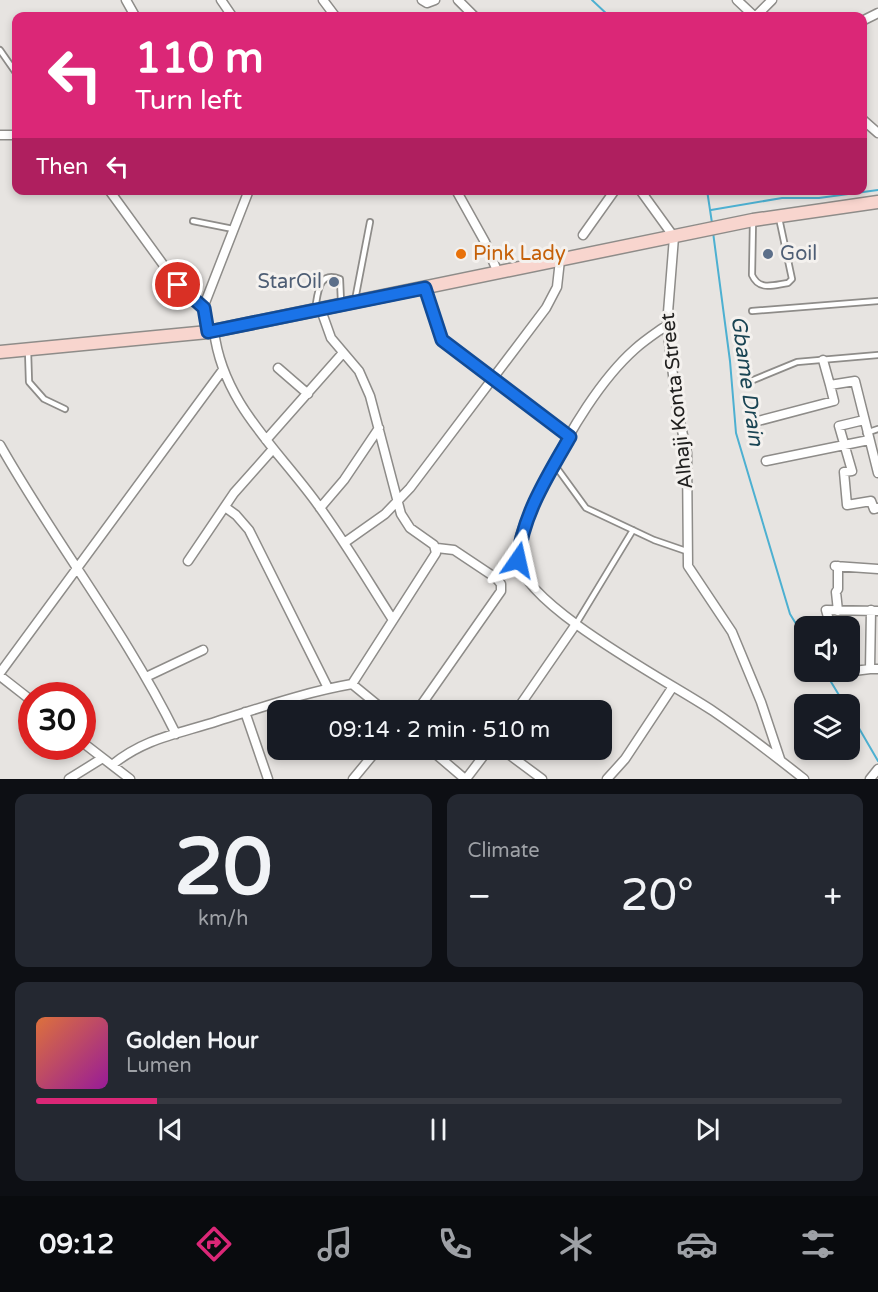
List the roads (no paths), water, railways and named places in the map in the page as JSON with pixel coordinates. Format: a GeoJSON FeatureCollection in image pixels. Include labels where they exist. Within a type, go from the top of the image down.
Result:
{"type":"FeatureCollection","features":[{"type":"Feature","properties":{"kind":"main road"},"geometry":{"type":"LineString","coordinates":[[0,352],[211,332],[753,220],[878,202]]}},
{"type":"Feature","properties":{"kind":"street"},"geometry":{"type":"LineString","coordinates":[[422,0],[427,3],[435,0]]}},
{"type":"Feature","properties":{"kind":"street"},"geometry":{"type":"LineString","coordinates":[[458,0],[470,12]]}},
{"type":"Feature","properties":{"kind":"street"},"geometry":{"type":"LineString","coordinates":[[736,0],[750,12]]}},
{"type":"Feature","properties":{"kind":"street"},"geometry":{"type":"LineString","coordinates":[[759,12],[772,0]]}},
{"type":"Feature","properties":{"kind":"street"},"geometry":{"type":"LineString","coordinates":[[113,195],[178,285],[204,308],[222,371],[247,415],[320,508],[393,620]]}},
{"type":"Feature","properties":{"kind":"street"},"geometry":{"type":"LineString","coordinates":[[204,308],[247,195]]}},
{"type":"Feature","properties":{"kind":"street"},"geometry":{"type":"LineString","coordinates":[[459,195],[485,242],[498,273]]}},
{"type":"Feature","properties":{"kind":"street"},"geometry":{"type":"LineString","coordinates":[[583,234],[611,195]]}},
{"type":"Feature","properties":{"kind":"street"},"geometry":{"type":"LineString","coordinates":[[644,195],[674,237]]}},
{"type":"Feature","properties":{"kind":"street","name":"Alhaji Konta Street"},"geometry":{"type":"LineString","coordinates":[[674,237],[667,325],[677,408],[687,453],[686,551],[688,566],[732,632],[761,702],[780,760]]}},
{"type":"Feature","properties":{"kind":"street"},"geometry":{"type":"LineString","coordinates":[[344,543],[398,502],[441,450],[546,308],[557,287],[560,260]]}},
{"type":"Feature","properties":{"kind":"street"},"geometry":{"type":"LineString","coordinates":[[425,288],[442,340],[570,437]]}},
{"type":"Feature","properties":{"kind":"street"},"geometry":{"type":"LineString","coordinates":[[318,311],[331,338],[364,380],[398,502],[410,528],[437,548],[454,550],[496,578],[501,584],[501,591],[425,700]]}},
{"type":"Feature","properties":{"kind":"street"},"geometry":{"type":"LineString","coordinates":[[667,325],[634,350],[592,400],[554,464],[529,513],[519,542],[518,560],[522,573],[531,583],[576,624],[672,688],[712,711],[804,779]]}},
{"type":"Feature","properties":{"kind":"street"},"geometry":{"type":"LineString","coordinates":[[266,440],[342,354]]}},
{"type":"Feature","properties":{"kind":"street"},"geometry":{"type":"LineString","coordinates":[[758,421],[834,401],[823,360]]}},
{"type":"Feature","properties":{"kind":"street"},"geometry":{"type":"LineString","coordinates":[[278,368],[308,394]]}},
{"type":"Feature","properties":{"kind":"street"},"geometry":{"type":"LineString","coordinates":[[18,690],[0,675],[222,371]]}},
{"type":"Feature","properties":{"kind":"street"},"geometry":{"type":"LineString","coordinates":[[830,384],[855,381],[878,473]]}},
{"type":"Feature","properties":{"kind":"street"},"geometry":{"type":"LineString","coordinates":[[864,420],[838,426],[852,471],[844,472],[847,505],[871,501],[874,509],[878,508]]}},
{"type":"Feature","properties":{"kind":"street"},"geometry":{"type":"LineString","coordinates":[[320,508],[344,480],[379,428]]}},
{"type":"Feature","properties":{"kind":"street"},"geometry":{"type":"LineString","coordinates":[[766,461],[845,446],[867,436]]}},
{"type":"Feature","properties":{"kind":"street"},"geometry":{"type":"LineString","coordinates":[[0,445],[76,568],[114,622],[176,734]]}},
{"type":"Feature","properties":{"kind":"street"},"geometry":{"type":"LineString","coordinates":[[188,561],[225,507],[273,449]]}},
{"type":"Feature","properties":{"kind":"street"},"geometry":{"type":"LineString","coordinates":[[225,507],[236,515],[249,530],[327,688]]}},
{"type":"Feature","properties":{"kind":"street"},"geometry":{"type":"LineString","coordinates":[[112,765],[141,744],[285,698],[352,684],[437,548]]}},
{"type":"Feature","properties":{"kind":"street"},"geometry":{"type":"LineString","coordinates":[[838,611],[837,566],[878,569]]}},
{"type":"Feature","properties":{"kind":"street"},"geometry":{"type":"LineString","coordinates":[[828,616],[826,610],[874,610],[874,669]]}},
{"type":"Feature","properties":{"kind":"street"},"geometry":{"type":"LineString","coordinates":[[524,700],[576,624]]}},
{"type":"Feature","properties":{"kind":"street"},"geometry":{"type":"LineString","coordinates":[[146,677],[203,650]]}},
{"type":"Feature","properties":{"kind":"street"},"geometry":{"type":"LineString","coordinates":[[352,684],[372,700]]}},
{"type":"Feature","properties":{"kind":"street"},"geometry":{"type":"LineString","coordinates":[[607,779],[625,759],[672,688]]}},
{"type":"Feature","properties":{"kind":"street"},"geometry":{"type":"LineString","coordinates":[[245,712],[268,779]]}},
{"type":"Feature","properties":{"kind":"street"},"geometry":{"type":"LineString","coordinates":[[96,755],[130,779]]}},
{"type":"Feature","properties":{"kind":"street"},"geometry":{"type":"LineString","coordinates":[[69,779],[101,759]]}},
{"type":"Feature","properties":{"kind":"street"},"geometry":{"type":"LineString","coordinates":[[353,779],[369,760]]}},
{"type":"Feature","properties":{"kind":"street"},"geometry":{"type":"LineString","coordinates":[[443,760],[466,779],[480,760]]}},
{"type":"Feature","properties":{"kind":"street"},"geometry":{"type":"LineString","coordinates":[[516,760],[542,779]]}},
{"type":"Feature","properties":{"kind":"street"},"geometry":{"type":"LineString","coordinates":[[870,779],[878,769]]}},
{"type":"Feature","properties":{"kind":"lane"},"geometry":{"type":"LineString","coordinates":[[0,51],[12,68]]}},
{"type":"Feature","properties":{"kind":"lane"},"geometry":{"type":"LineString","coordinates":[[753,220],[751,261],[755,282],[764,287],[788,284],[792,273],[778,216]]}},
{"type":"Feature","properties":{"kind":"lane"},"geometry":{"type":"LineString","coordinates":[[193,221],[233,229]]}},
{"type":"Feature","properties":{"kind":"lane"},"geometry":{"type":"LineString","coordinates":[[354,303],[370,222]]}},
{"type":"Feature","properties":{"kind":"lane"},"geometry":{"type":"LineString","coordinates":[[318,311],[319,284],[324,279],[333,276],[340,279],[341,306]]}},
{"type":"Feature","properties":{"kind":"lane"},"geometry":{"type":"LineString","coordinates":[[752,312],[878,301]]}},
{"type":"Feature","properties":{"kind":"lane"},"geometry":{"type":"LineString","coordinates":[[28,350],[29,382],[44,399],[65,409]]}},
{"type":"Feature","properties":{"kind":"lane"},"geometry":{"type":"LineString","coordinates":[[746,383],[797,362],[878,355]]}},
{"type":"Feature","properties":{"kind":"lane"},"geometry":{"type":"LineString","coordinates":[[867,436],[878,429]]}},
{"type":"Feature","properties":{"kind":"lane"},"geometry":{"type":"LineString","coordinates":[[554,464],[586,508],[686,551]]}},
{"type":"Feature","properties":{"kind":"lane"},"geometry":{"type":"LineString","coordinates":[[576,624],[633,530]]}},
{"type":"Feature","properties":{"kind":"waterway","name":"Gbame Drain"},"geometry":{"type":"LineString","coordinates":[[592,0],[605,12]]}},
{"type":"Feature","properties":{"kind":"waterway"},"geometry":{"type":"LineString","coordinates":[[867,191],[878,190]]}},
{"type":"Feature","properties":{"kind":"waterway","name":"Gbame Drain"},"geometry":{"type":"LineString","coordinates":[[708,195],[712,223]]}},
{"type":"Feature","properties":{"kind":"waterway"},"geometry":{"type":"LineString","coordinates":[[711,210],[782,198],[819,198],[841,195]]}},
{"type":"Feature","properties":{"kind":"waterway","name":"Gbame Drain"},"geometry":{"type":"LineString","coordinates":[[713,232],[730,361],[736,433],[790,614],[794,621]]}},
{"type":"Feature","properties":{"kind":"waterway","name":"Gbame Drain"},"geometry":{"type":"LineString","coordinates":[[831,682],[838,694]]}},
{"type":"Feature","properties":{"kind":"waterway","name":"Gbame Drain"},"geometry":{"type":"LineString","coordinates":[[860,730],[878,761]]}},
{"type":"Feature","properties":{"kind":"place","name":"Pink Lady"},"geometry":{"type":"Point","coordinates":[461,254]}},
{"type":"Feature","properties":{"kind":"place","name":"Goil"},"geometry":{"type":"Point","coordinates":[768,254]}},
{"type":"Feature","properties":{"kind":"place","name":"StarOil"},"geometry":{"type":"Point","coordinates":[334,282]}}]}
